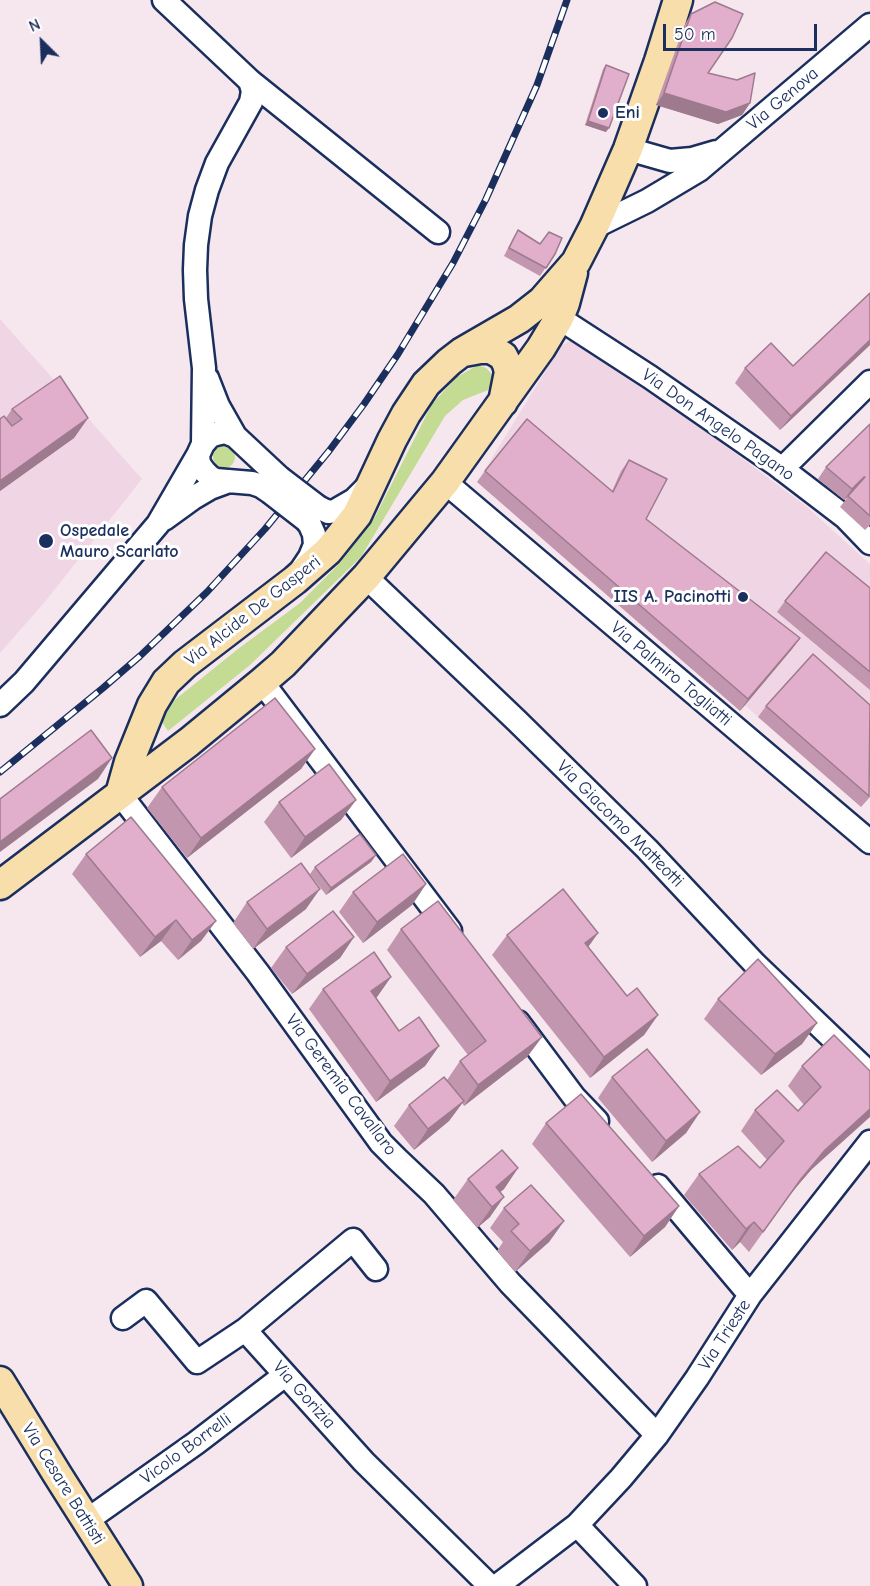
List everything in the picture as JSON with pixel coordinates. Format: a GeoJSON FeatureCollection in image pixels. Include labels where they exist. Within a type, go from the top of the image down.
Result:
{"type":"FeatureCollection","features":[{"type":"Feature","properties":{"kind":"main road","name":"Via Alcide De Gasperi"},"geometry":{"type":"LineString","coordinates":[[120,794],[129,762],[152,705],[166,682],[185,664],[296,580],[328,551],[357,515],[405,414],[426,384],[462,352],[519,319],[543,301],[576,262],[628,149],[678,0]]}},
{"type":"Feature","properties":{"kind":"main road","name":"Via Alcide De Gasperi"},"geometry":{"type":"LineString","coordinates":[[0,885],[189,742],[262,682],[283,664],[366,577],[445,482],[542,348],[559,318],[569,292],[576,262]]}},
{"type":"Feature","properties":{"kind":"main road"},"geometry":{"type":"LineString","coordinates":[[462,352],[490,349],[503,356],[509,372],[503,403]]}},
{"type":"Feature","properties":{"kind":"main road"},"geometry":{"type":"LineString","coordinates":[[152,705],[150,723],[157,741],[176,745],[189,742]]}},
{"type":"Feature","properties":{"kind":"main road","name":"Via Cesare Battisti"},"geometry":{"type":"LineString","coordinates":[[0,1381],[128,1586]]}},
{"type":"Feature","properties":{"kind":"street"},"geometry":{"type":"LineString","coordinates":[[164,0],[250,81],[438,232]]}},
{"type":"Feature","properties":{"kind":"street","name":"Via Genova"},"geometry":{"type":"LineString","coordinates":[[594,227],[647,201],[699,170],[870,25]]}},
{"type":"Feature","properties":{"kind":"street"},"geometry":{"type":"LineString","coordinates":[[250,81],[253,91],[251,102],[217,163],[200,216],[195,270],[204,368],[200,464],[204,471],[216,480],[261,486],[275,485]]}},
{"type":"Feature","properties":{"kind":"street","name":"Via Genova"},"geometry":{"type":"LineString","coordinates":[[628,149],[670,161],[692,159],[724,150]]}},
{"type":"Feature","properties":{"kind":"street","name":"Via Don Angelo Pagano"},"geometry":{"type":"LineString","coordinates":[[559,318],[650,377],[782,469],[845,517],[870,543]]}},
{"type":"Feature","properties":{"kind":"street"},"geometry":{"type":"LineString","coordinates":[[204,368],[218,406],[235,436],[275,485],[312,513],[336,511],[345,506],[376,477]]}},
{"type":"Feature","properties":{"kind":"street"},"geometry":{"type":"LineString","coordinates":[[782,469],[870,382]]}},
{"type":"Feature","properties":{"kind":"street"},"geometry":{"type":"LineString","coordinates":[[0,705],[24,682],[158,524],[200,449],[210,436],[225,432],[235,436]]}},
{"type":"Feature","properties":{"kind":"street"},"geometry":{"type":"LineString","coordinates":[[158,524],[194,498],[229,481]]}},
{"type":"Feature","properties":{"kind":"street","name":"Via Palmiro Togliatti"},"geometry":{"type":"LineString","coordinates":[[445,482],[870,842]]}},
{"type":"Feature","properties":{"kind":"street"},"geometry":{"type":"LineString","coordinates":[[296,580],[315,545],[310,525],[312,513]]}},
{"type":"Feature","properties":{"kind":"street","name":"Via Giacomo Matteotti"},"geometry":{"type":"LineString","coordinates":[[366,577],[647,849],[755,964],[870,1074]]}},
{"type":"Feature","properties":{"kind":"street"},"geometry":{"type":"LineString","coordinates":[[262,682],[461,946]]}},
{"type":"Feature","properties":{"kind":"street","name":"Via Geremia Cavallaro"},"geometry":{"type":"LineString","coordinates":[[120,794],[258,973],[381,1143],[434,1194],[510,1284],[657,1435]]}},
{"type":"Feature","properties":{"kind":"street"},"geometry":{"type":"LineString","coordinates":[[503,1003],[574,1097],[615,1140]]}},
{"type":"Feature","properties":{"kind":"street","name":"Via Trieste"},"geometry":{"type":"LineString","coordinates":[[497,1586],[577,1525],[621,1478],[657,1435],[750,1295],[870,1142]]}},
{"type":"Feature","properties":{"kind":"street"},"geometry":{"type":"LineString","coordinates":[[648,1174],[750,1295]]}},
{"type":"Feature","properties":{"kind":"street"},"geometry":{"type":"LineString","coordinates":[[123,1318],[146,1301],[197,1362],[245,1330],[353,1240],[376,1269]]}},
{"type":"Feature","properties":{"kind":"street","name":"Via Gorizia"},"geometry":{"type":"LineString","coordinates":[[245,1330],[364,1461],[490,1586]]}},
{"type":"Feature","properties":{"kind":"street","name":"Vicolo Borrelli"},"geometry":{"type":"LineString","coordinates":[[86,1521],[196,1443],[285,1374]]}},
{"type":"Feature","properties":{"kind":"street"},"geometry":{"type":"LineString","coordinates":[[577,1525],[635,1586]]}},
{"type":"Feature","properties":{"kind":"shaded area","name":"Ospedale Mauro Scarlato"},"geometry":{"type":"Polygon","coordinates":[[[0,319],[142,479],[44,603],[0,653],[0,319]]]}},
{"type":"Feature","properties":{"kind":"shaded area","name":"IIS A. Pacinotti"},"geometry":{"type":"Polygon","coordinates":[[[571,340],[712,436],[806,506],[870,564],[870,797],[861,807],[659,630],[529,527],[477,482],[561,346],[571,340]]]}},
{"type":"Feature","properties":{"kind":"green space"},"geometry":{"type":"Polygon","coordinates":[[[478,365],[486,368],[494,376],[488,390],[463,400],[445,416],[361,557],[250,665],[168,731],[160,719],[171,703],[300,603],[337,566],[375,517],[432,404],[457,377],[478,365]]]}},
{"type":"Feature","properties":{"kind":"green space"},"geometry":{"type":"Polygon","coordinates":[[[220,446],[228,446],[235,453],[235,461],[228,468],[220,468],[213,461],[213,453],[220,446]]]}},
{"type":"Feature","properties":{"kind":"building"},"geometry":{"type":"Polygon","coordinates":[[[715,2],[743,14],[732,38],[708,73],[737,80],[755,73],[750,103],[726,112],[664,93],[691,14],[715,2]]]}},
{"type":"Feature","properties":{"kind":"building"},"geometry":{"type":"Polygon","coordinates":[[[606,65],[629,74],[609,128],[588,121],[606,65]]]}},
{"type":"Feature","properties":{"kind":"building"},"geometry":{"type":"Polygon","coordinates":[[[518,230],[540,244],[549,232],[562,238],[546,268],[509,248],[518,230]]]}},
{"type":"Feature","properties":{"kind":"building"},"geometry":{"type":"Polygon","coordinates":[[[870,293],[870,340],[791,416],[745,368],[771,343],[793,366],[870,293]]]}},
{"type":"Feature","properties":{"kind":"building"},"geometry":{"type":"Polygon","coordinates":[[[60,376],[88,418],[0,481],[0,419],[4,416],[12,426],[22,419],[12,409],[60,376]]]}},
{"type":"Feature","properties":{"kind":"building"},"geometry":{"type":"Polygon","coordinates":[[[527,419],[613,492],[629,460],[667,479],[646,519],[800,638],[748,699],[485,471],[527,419]]]}},
{"type":"Feature","properties":{"kind":"building"},"geometry":{"type":"Polygon","coordinates":[[[870,424],[870,516],[848,496],[865,477],[852,489],[826,467],[870,424]]]}},
{"type":"Feature","properties":{"kind":"building"},"geometry":{"type":"Polygon","coordinates":[[[826,552],[870,588],[870,672],[785,601],[826,552]]]}},
{"type":"Feature","properties":{"kind":"building"},"geometry":{"type":"Polygon","coordinates":[[[813,654],[870,705],[869,796],[766,706],[813,654]]]}},
{"type":"Feature","properties":{"kind":"building"},"geometry":{"type":"Polygon","coordinates":[[[275,698],[315,749],[201,838],[162,787],[275,698]]]}},
{"type":"Feature","properties":{"kind":"building"},"geometry":{"type":"Polygon","coordinates":[[[91,730],[112,758],[0,842],[0,799],[91,730]]]}},
{"type":"Feature","properties":{"kind":"building"},"geometry":{"type":"Polygon","coordinates":[[[329,764],[356,800],[305,837],[279,802],[329,764]]]}},
{"type":"Feature","properties":{"kind":"building"},"geometry":{"type":"Polygon","coordinates":[[[131,817],[216,921],[192,940],[176,920],[155,937],[86,854],[131,817]]]}},
{"type":"Feature","properties":{"kind":"building"},"geometry":{"type":"Polygon","coordinates":[[[360,834],[376,855],[331,888],[315,867],[360,834]]]}},
{"type":"Feature","properties":{"kind":"building"},"geometry":{"type":"Polygon","coordinates":[[[403,854],[426,884],[377,922],[353,892],[403,854]]]}},
{"type":"Feature","properties":{"kind":"building"},"geometry":{"type":"Polygon","coordinates":[[[301,863],[320,889],[267,929],[247,902],[301,863]]]}},
{"type":"Feature","properties":{"kind":"building"},"geometry":{"type":"Polygon","coordinates":[[[563,889],[598,933],[585,943],[627,996],[637,988],[658,1015],[604,1057],[507,935],[563,889]]]}},
{"type":"Feature","properties":{"kind":"building"},"geometry":{"type":"Polygon","coordinates":[[[438,901],[542,1037],[478,1085],[460,1061],[486,1041],[401,929],[438,901]]]}},
{"type":"Feature","properties":{"kind":"building"},"geometry":{"type":"Polygon","coordinates":[[[333,911],[354,937],[307,974],[286,947],[333,911]]]}},
{"type":"Feature","properties":{"kind":"building"},"geometry":{"type":"Polygon","coordinates":[[[374,952],[391,977],[371,991],[399,1031],[419,1017],[439,1046],[390,1081],[323,989],[374,952]]]}},
{"type":"Feature","properties":{"kind":"building"},"geometry":{"type":"Polygon","coordinates":[[[758,959],[817,1023],[775,1054],[718,999],[758,959]]]}},
{"type":"Feature","properties":{"kind":"building"},"geometry":{"type":"Polygon","coordinates":[[[834,1035],[870,1071],[870,1109],[825,1150],[763,1232],[754,1222],[746,1229],[699,1174],[738,1146],[760,1168],[784,1141],[755,1110],[777,1090],[798,1111],[821,1087],[802,1066],[834,1035]]]}},
{"type":"Feature","properties":{"kind":"building"},"geometry":{"type":"Polygon","coordinates":[[[647,1049],[700,1112],[666,1141],[612,1077],[647,1049]]]}},
{"type":"Feature","properties":{"kind":"building"},"geometry":{"type":"Polygon","coordinates":[[[444,1077],[464,1101],[428,1129],[409,1105],[444,1077]]]}},
{"type":"Feature","properties":{"kind":"building"},"geometry":{"type":"Polygon","coordinates":[[[581,1094],[679,1206],[644,1236],[546,1123],[581,1094]]]}},
{"type":"Feature","properties":{"kind":"building"},"geometry":{"type":"Polygon","coordinates":[[[502,1150],[518,1168],[496,1187],[504,1197],[492,1207],[468,1179],[502,1150]]]}},
{"type":"Feature","properties":{"kind":"building"},"geometry":{"type":"Polygon","coordinates":[[[531,1185],[564,1221],[530,1251],[511,1231],[519,1224],[504,1208],[531,1185]]]}},
{"type":"Feature","properties":{"kind":"railway"},"geometry":{"type":"LineString","coordinates":[[0,772],[140,656],[207,592],[265,529],[364,404],[398,354],[453,263],[486,199],[537,85],[567,0]]}},
{"type":"Feature","properties":{"kind":"place","name":"Eni"},"geometry":{"type":"Point","coordinates":[603,113]}},
{"type":"Feature","properties":{"kind":"place","name":"Ospedale Mauro Scarlato"},"geometry":{"type":"Point","coordinates":[46,541]}},
{"type":"Feature","properties":{"kind":"place","name":"IIS A. Pacinotti"},"geometry":{"type":"Point","coordinates":[743,597]}}]}
